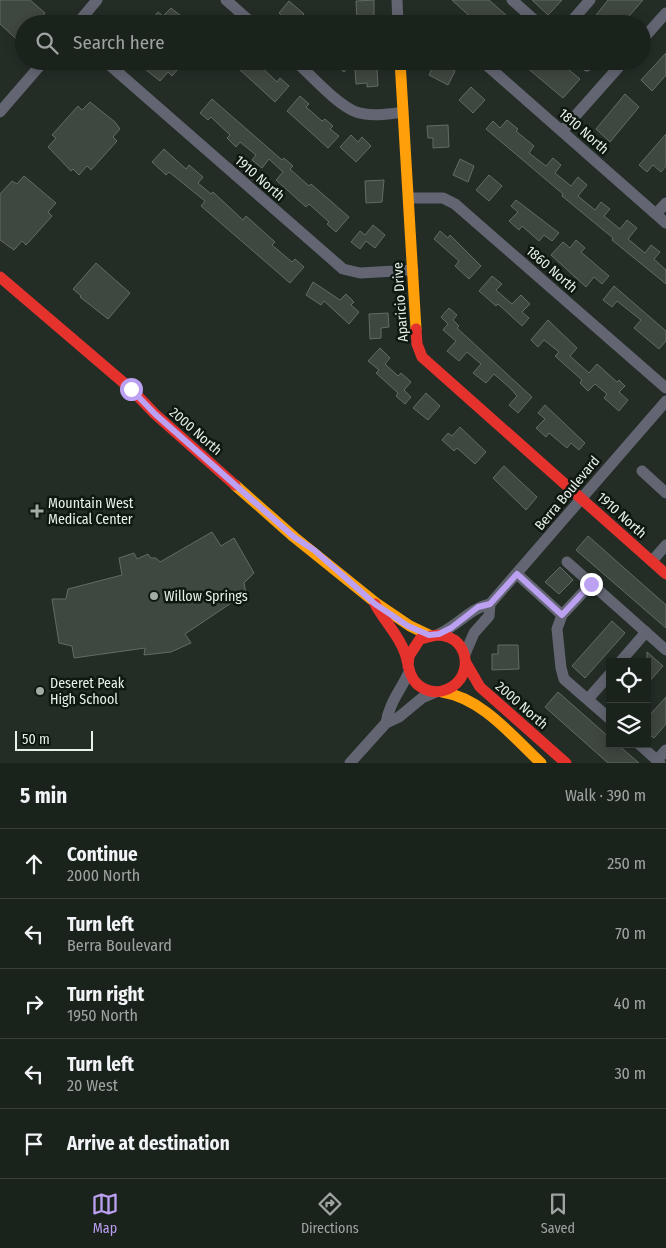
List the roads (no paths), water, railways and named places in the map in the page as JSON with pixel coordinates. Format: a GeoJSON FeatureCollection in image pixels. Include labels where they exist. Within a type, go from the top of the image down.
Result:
{"type":"FeatureCollection","features":[{"type":"Feature","properties":{"kind":"street"},"geometry":{"type":"LineString","coordinates":[[85,15],[98,0]]}},
{"type":"Feature","properties":{"kind":"street"},"geometry":{"type":"LineString","coordinates":[[226,0],[243,15]]}},
{"type":"Feature","properties":{"kind":"street"},"geometry":{"type":"LineString","coordinates":[[397,0],[398,15]]}},
{"type":"Feature","properties":{"kind":"street"},"geometry":{"type":"LineString","coordinates":[[512,0],[528,15]]}},
{"type":"Feature","properties":{"kind":"street"},"geometry":{"type":"LineString","coordinates":[[577,15],[590,0]]}},
{"type":"Feature","properties":{"kind":"street"},"geometry":{"type":"LineString","coordinates":[[651,30],[666,13]]}},
{"type":"Feature","properties":{"kind":"street"},"geometry":{"type":"LineString","coordinates":[[0,112],[36,70]]}},
{"type":"Feature","properties":{"kind":"street","name":"1910 North"},"geometry":{"type":"LineString","coordinates":[[114,70],[343,269],[360,273],[413,270]]}},
{"type":"Feature","properties":{"kind":"street"},"geometry":{"type":"LineString","coordinates":[[305,70],[341,102],[356,112],[369,114],[403,112]]}},
{"type":"Feature","properties":{"kind":"street","name":"Aparicio Drive"},"geometry":{"type":"LineString","coordinates":[[401,70],[417,344],[422,357],[581,498]]}},
{"type":"Feature","properties":{"kind":"street","name":"1810 North"},"geometry":{"type":"LineString","coordinates":[[492,70],[666,223]]}},
{"type":"Feature","properties":{"kind":"street"},"geometry":{"type":"LineString","coordinates":[[562,131],[616,70]]}},
{"type":"Feature","properties":{"kind":"street","name":"1860 North"},"geometry":{"type":"LineString","coordinates":[[408,198],[443,198],[455,204],[666,388]]}},
{"type":"Feature","properties":{"kind":"street"},"geometry":{"type":"LineString","coordinates":[[656,214],[666,203]]}},
{"type":"Feature","properties":{"kind":"street","name":"2000 North"},"geometry":{"type":"LineString","coordinates":[[0,277],[131,389],[155,414],[294,537],[314,550],[375,604],[408,626],[434,634]]}},
{"type":"Feature","properties":{"kind":"street","name":"Berra Boulevard"},"geometry":{"type":"LineString","coordinates":[[434,634],[461,622],[478,607],[490,604],[666,402]]}},
{"type":"Feature","properties":{"kind":"street"},"geometry":{"type":"LineString","coordinates":[[642,471],[666,493]]}},
{"type":"Feature","properties":{"kind":"street","name":"1910 North"},"geometry":{"type":"LineString","coordinates":[[581,498],[666,574]]}},
{"type":"Feature","properties":{"kind":"street"},"geometry":{"type":"LineString","coordinates":[[652,561],[666,545]]}},
{"type":"Feature","properties":{"kind":"street"},"geometry":{"type":"LineString","coordinates":[[567,562],[666,650]]}},
{"type":"Feature","properties":{"kind":"street"},"geometry":{"type":"LineString","coordinates":[[517,574],[562,615]]}},
{"type":"Feature","properties":{"kind":"street"},"geometry":{"type":"LineString","coordinates":[[591,584],[562,615],[557,629],[560,668],[564,679],[606,715]]}},
{"type":"Feature","properties":{"kind":"street","name":"2000 North"},"geometry":{"type":"LineString","coordinates":[[375,604],[404,651],[409,669]]}},
{"type":"Feature","properties":{"kind":"street","name":"Berra Boulevard"},"geometry":{"type":"LineString","coordinates":[[466,659],[474,633],[489,616],[490,604]]}},
{"type":"Feature","properties":{"kind":"street"},"geometry":{"type":"LineString","coordinates":[[623,658],[646,632]]}},
{"type":"Feature","properties":{"kind":"street"},"geometry":{"type":"LineString","coordinates":[[350,763],[386,722],[399,717],[422,698],[456,685],[462,679],[466,659],[455,640],[434,634],[420,639],[413,646],[409,656],[409,669],[399,692],[388,708],[386,722]]}},
{"type":"Feature","properties":{"kind":"street","name":"2000 North"},"geometry":{"type":"LineString","coordinates":[[466,659],[480,687],[566,763]]}},
{"type":"Feature","properties":{"kind":"street"},"geometry":{"type":"LineString","coordinates":[[409,669],[422,688],[439,692],[450,692],[467,699],[538,762]]}},
{"type":"Feature","properties":{"kind":"street"},"geometry":{"type":"LineString","coordinates":[[588,699],[606,679]]}},
{"type":"Feature","properties":{"kind":"street"},"geometry":{"type":"LineString","coordinates":[[643,748],[659,762],[666,750]]}},
{"type":"Feature","properties":{"kind":"place","name":"Mountain West Medical Center"},"geometry":{"type":"Point","coordinates":[37,511]}},
{"type":"Feature","properties":{"kind":"place","name":"Willow Springs"},"geometry":{"type":"Point","coordinates":[154,596]}},
{"type":"Feature","properties":{"kind":"place","name":"Deseret Peak High School"},"geometry":{"type":"Point","coordinates":[40,691]}}]}
